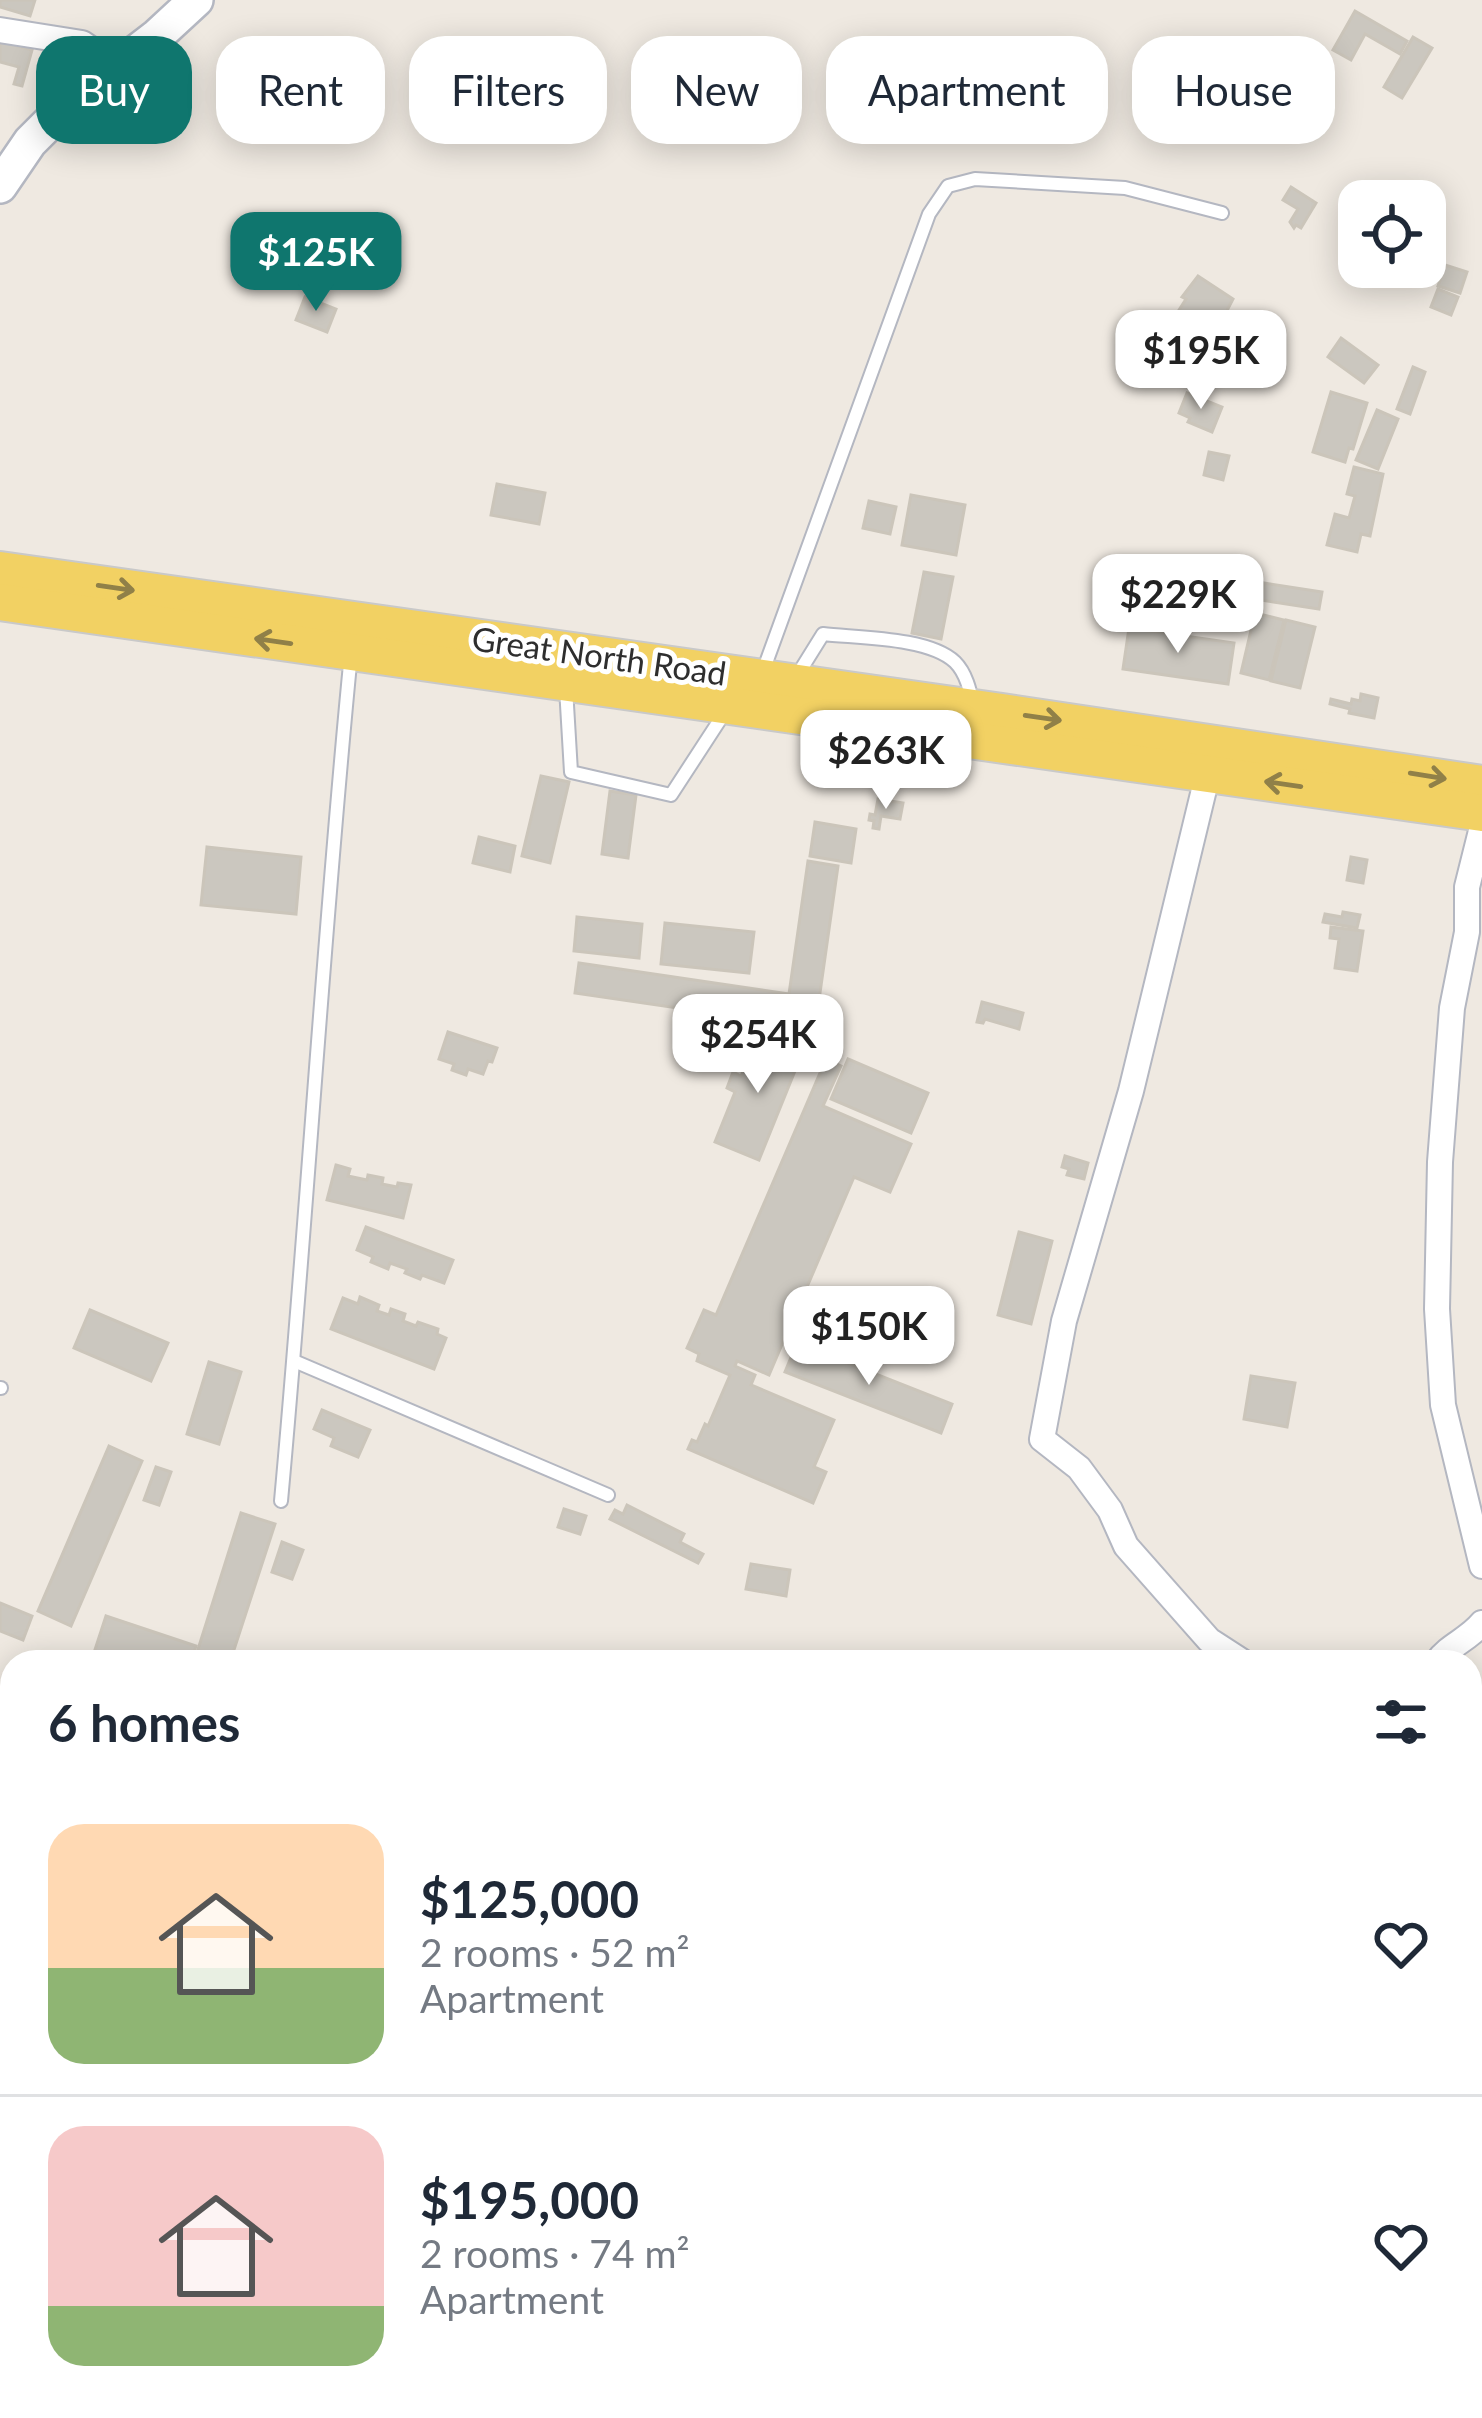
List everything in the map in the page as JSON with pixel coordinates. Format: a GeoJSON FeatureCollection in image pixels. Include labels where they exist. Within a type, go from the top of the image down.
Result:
{"type":"FeatureCollection","features":[{"type":"Feature","properties":{"kind":"main road","name":"Great North Road"},"geometry":{"type":"LineString","coordinates":[[0,570],[758,694],[1482,784]]}},
{"type":"Feature","properties":{"kind":"main road","name":"Great North Road"},"geometry":{"type":"LineString","coordinates":[[0,602],[565,682],[758,694]]}},
{"type":"Feature","properties":{"kind":"main road","name":"Great North Road"},"geometry":{"type":"LineString","coordinates":[[977,724],[1208,773],[1482,813]]}},
{"type":"Feature","properties":{"kind":"street"},"geometry":{"type":"LineString","coordinates":[[158,36],[196,0]]}},
{"type":"Feature","properties":{"kind":"street"},"geometry":{"type":"LineString","coordinates":[[0,30],[38,36]]}},
{"type":"Feature","properties":{"kind":"street"},"geometry":{"type":"LineString","coordinates":[[0,186],[36,136]]}},
{"type":"Feature","properties":{"kind":"street"},"geometry":{"type":"LineString","coordinates":[[1208,773],[1131,1091],[1064,1321],[1042,1439],[1079,1468],[1110,1510],[1126,1546],[1209,1640],[1224,1650]]}},
{"type":"Feature","properties":{"kind":"street"},"geometry":{"type":"LineString","coordinates":[[1482,827],[1467,887],[1467,932],[1451,1008],[1440,1162],[1437,1309],[1443,1405],[1482,1566]]}},
{"type":"Feature","properties":{"kind":"street"},"geometry":{"type":"LineString","coordinates":[[1449,1650],[1469,1639],[1482,1623]]}},
{"type":"Feature","properties":{"kind":"lane"},"geometry":{"type":"LineString","coordinates":[[758,694],[928,214],[948,186],[975,179],[1125,188],[1222,212]]}},
{"type":"Feature","properties":{"kind":"lane"},"geometry":{"type":"LineString","coordinates":[[565,682],[571,772],[670,795],[758,694],[823,634],[897,641],[956,662],[968,682],[977,724]]}},
{"type":"Feature","properties":{"kind":"lane"},"geometry":{"type":"LineString","coordinates":[[281,1501],[351,652]]}},
{"type":"Feature","properties":{"kind":"lane"},"geometry":{"type":"LineString","coordinates":[[294,1361],[608,1496]]}},
{"type":"Feature","properties":{"kind":"building"},"geometry":{"type":"Polygon","coordinates":[[[0,0],[35,0],[30,16],[0,7],[0,0]]]}},
{"type":"Feature","properties":{"kind":"building"},"geometry":{"type":"Polygon","coordinates":[[[1355,11],[1407,41],[1400,54],[1365,34],[1351,60],[1335,46],[1355,11]]]}},
{"type":"Feature","properties":{"kind":"building"},"geometry":{"type":"Polygon","coordinates":[[[1413,37],[1432,48],[1402,98],[1384,87],[1413,37]]]}},
{"type":"Feature","properties":{"kind":"building"},"geometry":{"type":"Polygon","coordinates":[[[0,41],[32,50],[22,86],[14,84],[19,67],[0,62],[0,41]]]}},
{"type":"Feature","properties":{"kind":"building"},"geometry":{"type":"Polygon","coordinates":[[[1291,187],[1316,203],[1301,228],[1290,222],[1298,209],[1283,200],[1291,187]]]}},
{"type":"Feature","properties":{"kind":"building"},"geometry":{"type":"Polygon","coordinates":[[[1446,265],[1467,272],[1460,293],[1444,288],[1446,265]]]}},
{"type":"Feature","properties":{"kind":"building"},"geometry":{"type":"Polygon","coordinates":[[[1198,276],[1233,299],[1221,322],[1204,336],[1190,327],[1192,323],[1179,310],[1186,299],[1182,297],[1198,276]]]}},
{"type":"Feature","properties":{"kind":"building"},"geometry":{"type":"Polygon","coordinates":[[[1438,289],[1458,297],[1451,315],[1431,307],[1438,289]]]}},
{"type":"Feature","properties":{"kind":"building"},"geometry":{"type":"Polygon","coordinates":[[[305,297],[336,309],[327,332],[296,320],[305,297]]]}},
{"type":"Feature","properties":{"kind":"building"},"geometry":{"type":"Polygon","coordinates":[[[1341,338],[1378,365],[1364,383],[1328,357],[1341,338]]]}},
{"type":"Feature","properties":{"kind":"building"},"geometry":{"type":"Polygon","coordinates":[[[1413,367],[1425,372],[1410,414],[1397,409],[1413,367]]]}},
{"type":"Feature","properties":{"kind":"building"},"geometry":{"type":"Polygon","coordinates":[[[1331,392],[1367,403],[1345,462],[1313,452],[1331,392]]]}},
{"type":"Feature","properties":{"kind":"building"},"geometry":{"type":"Polygon","coordinates":[[[1187,393],[1222,407],[1212,432],[1179,413],[1187,393]]]}},
{"type":"Feature","properties":{"kind":"building"},"geometry":{"type":"Polygon","coordinates":[[[1377,410],[1398,419],[1378,469],[1356,460],[1377,410]]]}},
{"type":"Feature","properties":{"kind":"building"},"geometry":{"type":"Polygon","coordinates":[[[1209,452],[1229,456],[1223,480],[1204,475],[1209,452]]]}},
{"type":"Feature","properties":{"kind":"building"},"geometry":{"type":"Polygon","coordinates":[[[1354,467],[1383,474],[1370,536],[1361,534],[1357,552],[1327,545],[1335,514],[1349,518],[1355,496],[1347,494],[1354,467]]]}},
{"type":"Feature","properties":{"kind":"building"},"geometry":{"type":"Polygon","coordinates":[[[497,484],[545,493],[539,524],[491,515],[497,484]]]}},
{"type":"Feature","properties":{"kind":"building"},"geometry":{"type":"Polygon","coordinates":[[[911,495],[965,505],[956,555],[902,545],[911,495]]]}},
{"type":"Feature","properties":{"kind":"building"},"geometry":{"type":"Polygon","coordinates":[[[869,501],[896,507],[890,534],[863,528],[869,501]]]}},
{"type":"Feature","properties":{"kind":"building"},"geometry":{"type":"Polygon","coordinates":[[[1146,569],[1158,571],[1145,626],[1133,623],[1146,569]]]}},
{"type":"Feature","properties":{"kind":"building"},"geometry":{"type":"Polygon","coordinates":[[[1169,570],[1259,583],[1256,600],[1167,586],[1169,570]]]}},
{"type":"Feature","properties":{"kind":"building"},"geometry":{"type":"Polygon","coordinates":[[[924,572],[953,577],[941,639],[912,633],[924,572]]]}},
{"type":"Feature","properties":{"kind":"building"},"geometry":{"type":"Polygon","coordinates":[[[1264,583],[1322,592],[1319,609],[1261,600],[1264,583]]]}},
{"type":"Feature","properties":{"kind":"building"},"geometry":{"type":"Polygon","coordinates":[[[1255,613],[1284,620],[1269,680],[1241,673],[1255,613]]]}},
{"type":"Feature","properties":{"kind":"building"},"geometry":{"type":"Polygon","coordinates":[[[1286,620],[1315,627],[1300,688],[1271,681],[1286,620]]]}},
{"type":"Feature","properties":{"kind":"building"},"geometry":{"type":"Polygon","coordinates":[[[1129,628],[1234,643],[1228,684],[1123,669],[1129,628]]]}},
{"type":"Feature","properties":{"kind":"building"},"geometry":{"type":"Polygon","coordinates":[[[1361,694],[1378,698],[1374,718],[1330,704],[1331,699],[1351,704],[1352,699],[1360,701],[1361,694]]]}},
{"type":"Feature","properties":{"kind":"building"},"geometry":{"type":"Polygon","coordinates":[[[541,776],[569,782],[550,863],[522,856],[541,776]]]}},
{"type":"Feature","properties":{"kind":"building"},"geometry":{"type":"Polygon","coordinates":[[[610,791],[636,795],[628,858],[602,854],[610,791]]]}},
{"type":"Feature","properties":{"kind":"building"},"geometry":{"type":"Polygon","coordinates":[[[878,799],[903,803],[900,819],[881,816],[879,829],[869,820],[878,799]]]}},
{"type":"Feature","properties":{"kind":"building"},"geometry":{"type":"Polygon","coordinates":[[[815,822],[856,829],[851,863],[810,856],[815,822]]]}},
{"type":"Feature","properties":{"kind":"building"},"geometry":{"type":"Polygon","coordinates":[[[479,837],[515,846],[510,872],[473,863],[479,837]]]}},
{"type":"Feature","properties":{"kind":"building"},"geometry":{"type":"Polygon","coordinates":[[[207,847],[301,857],[296,914],[201,905],[207,847]]]}},
{"type":"Feature","properties":{"kind":"building"},"geometry":{"type":"Polygon","coordinates":[[[1351,857],[1367,860],[1363,883],[1347,880],[1351,857]]]}},
{"type":"Feature","properties":{"kind":"building"},"geometry":{"type":"Polygon","coordinates":[[[808,861],[838,866],[815,1028],[575,993],[579,963],[789,994],[808,861]]]}},
{"type":"Feature","properties":{"kind":"building"},"geometry":{"type":"Polygon","coordinates":[[[1343,912],[1360,915],[1357,928],[1323,922],[1325,914],[1342,917],[1343,912]]]}},
{"type":"Feature","properties":{"kind":"building"},"geometry":{"type":"Polygon","coordinates":[[[577,917],[642,924],[639,958],[574,951],[577,917]]]}},
{"type":"Feature","properties":{"kind":"building"},"geometry":{"type":"Polygon","coordinates":[[[665,923],[754,932],[749,973],[661,964],[665,923]]]}},
{"type":"Feature","properties":{"kind":"building"},"geometry":{"type":"Polygon","coordinates":[[[1331,927],[1363,931],[1357,971],[1335,968],[1339,939],[1330,938],[1331,927]]]}},
{"type":"Feature","properties":{"kind":"building"},"geometry":{"type":"Polygon","coordinates":[[[982,1002],[1023,1013],[1019,1029],[985,1019],[977,1022],[982,1002]]]}},
{"type":"Feature","properties":{"kind":"building"},"geometry":{"type":"Polygon","coordinates":[[[448,1032],[497,1048],[483,1074],[468,1069],[466,1075],[439,1059],[448,1032]]]}},
{"type":"Feature","properties":{"kind":"building"},"geometry":{"type":"Polygon","coordinates":[[[759,1032],[803,1051],[759,1160],[715,1142],[735,1092],[727,1088],[733,1072],[741,1076],[759,1032]]]}},
{"type":"Feature","properties":{"kind":"building"},"geometry":{"type":"Polygon","coordinates":[[[826,1059],[841,1066],[823,1106],[911,1144],[890,1192],[854,1177],[804,1294],[840,1309],[826,1344],[789,1328],[769,1375],[737,1361],[735,1366],[755,1375],[751,1385],[834,1420],[814,1467],[826,1472],[813,1503],[688,1449],[708,1426],[730,1375],[697,1361],[699,1354],[687,1348],[704,1310],[716,1315],[826,1059]]]}},
{"type":"Feature","properties":{"kind":"building"},"geometry":{"type":"Polygon","coordinates":[[[848,1059],[928,1093],[911,1133],[831,1099],[848,1059]]]}},
{"type":"Feature","properties":{"kind":"building"},"geometry":{"type":"Polygon","coordinates":[[[1065,1156],[1088,1163],[1084,1179],[1067,1175],[1069,1169],[1062,1167],[1065,1156]]]}},
{"type":"Feature","properties":{"kind":"building"},"geometry":{"type":"Polygon","coordinates":[[[336,1165],[350,1169],[348,1176],[383,1178],[382,1184],[397,1187],[398,1183],[411,1185],[403,1218],[327,1200],[336,1165]]]}},
{"type":"Feature","properties":{"kind":"building"},"geometry":{"type":"Polygon","coordinates":[[[366,1227],[453,1260],[444,1283],[422,1275],[420,1279],[390,1263],[388,1269],[371,1262],[373,1257],[357,1250],[366,1227]]]}},
{"type":"Feature","properties":{"kind":"building"},"geometry":{"type":"Polygon","coordinates":[[[1019,1232],[1052,1241],[1031,1324],[998,1315],[1019,1232]]]}},
{"type":"Feature","properties":{"kind":"building"},"geometry":{"type":"Polygon","coordinates":[[[360,1297],[379,1305],[377,1311],[389,1315],[391,1309],[405,1314],[403,1321],[438,1329],[437,1334],[446,1338],[434,1369],[331,1329],[343,1298],[358,1304],[360,1297]]]}},
{"type":"Feature","properties":{"kind":"building"},"geometry":{"type":"Polygon","coordinates":[[[90,1310],[168,1343],[151,1381],[74,1348],[90,1310]]]}},
{"type":"Feature","properties":{"kind":"building"},"geometry":{"type":"Polygon","coordinates":[[[797,1343],[952,1404],[941,1433],[785,1372],[797,1343]]]}},
{"type":"Feature","properties":{"kind":"building"},"geometry":{"type":"Polygon","coordinates":[[[209,1362],[241,1372],[219,1444],[187,1434],[209,1362]]]}},
{"type":"Feature","properties":{"kind":"building"},"geometry":{"type":"Polygon","coordinates":[[[1251,1376],[1295,1383],[1287,1427],[1244,1419],[1251,1376]]]}},
{"type":"Feature","properties":{"kind":"building"},"geometry":{"type":"Polygon","coordinates":[[[322,1410],[370,1430],[358,1457],[331,1446],[334,1438],[314,1429],[322,1410]]]}},
{"type":"Feature","properties":{"kind":"building"},"geometry":{"type":"Polygon","coordinates":[[[109,1446],[142,1461],[71,1626],[38,1611],[109,1446]]]}},
{"type":"Feature","properties":{"kind":"building"},"geometry":{"type":"Polygon","coordinates":[[[156,1467],[171,1472],[159,1505],[144,1500],[156,1467]]]}},
{"type":"Feature","properties":{"kind":"building"},"geometry":{"type":"Polygon","coordinates":[[[627,1505],[684,1534],[680,1542],[703,1554],[698,1563],[610,1519],[615,1510],[623,1514],[627,1505]]]}},
{"type":"Feature","properties":{"kind":"building"},"geometry":{"type":"Polygon","coordinates":[[[564,1509],[586,1516],[580,1534],[558,1527],[564,1509]]]}},
{"type":"Feature","properties":{"kind":"building"},"geometry":{"type":"Polygon","coordinates":[[[241,1513],[275,1524],[234,1650],[198,1650],[241,1513]]]}},
{"type":"Feature","properties":{"kind":"building"},"geometry":{"type":"Polygon","coordinates":[[[282,1542],[303,1550],[292,1579],[272,1572],[282,1542]]]}},
{"type":"Feature","properties":{"kind":"building"},"geometry":{"type":"Polygon","coordinates":[[[751,1564],[790,1570],[786,1596],[746,1589],[751,1564]]]}},
{"type":"Feature","properties":{"kind":"building"},"geometry":{"type":"Polygon","coordinates":[[[0,1603],[32,1616],[23,1640],[0,1631],[0,1603]]]}},
{"type":"Feature","properties":{"kind":"building"},"geometry":{"type":"Polygon","coordinates":[[[106,1616],[196,1646],[195,1650],[95,1650],[106,1616]]]}}]}
